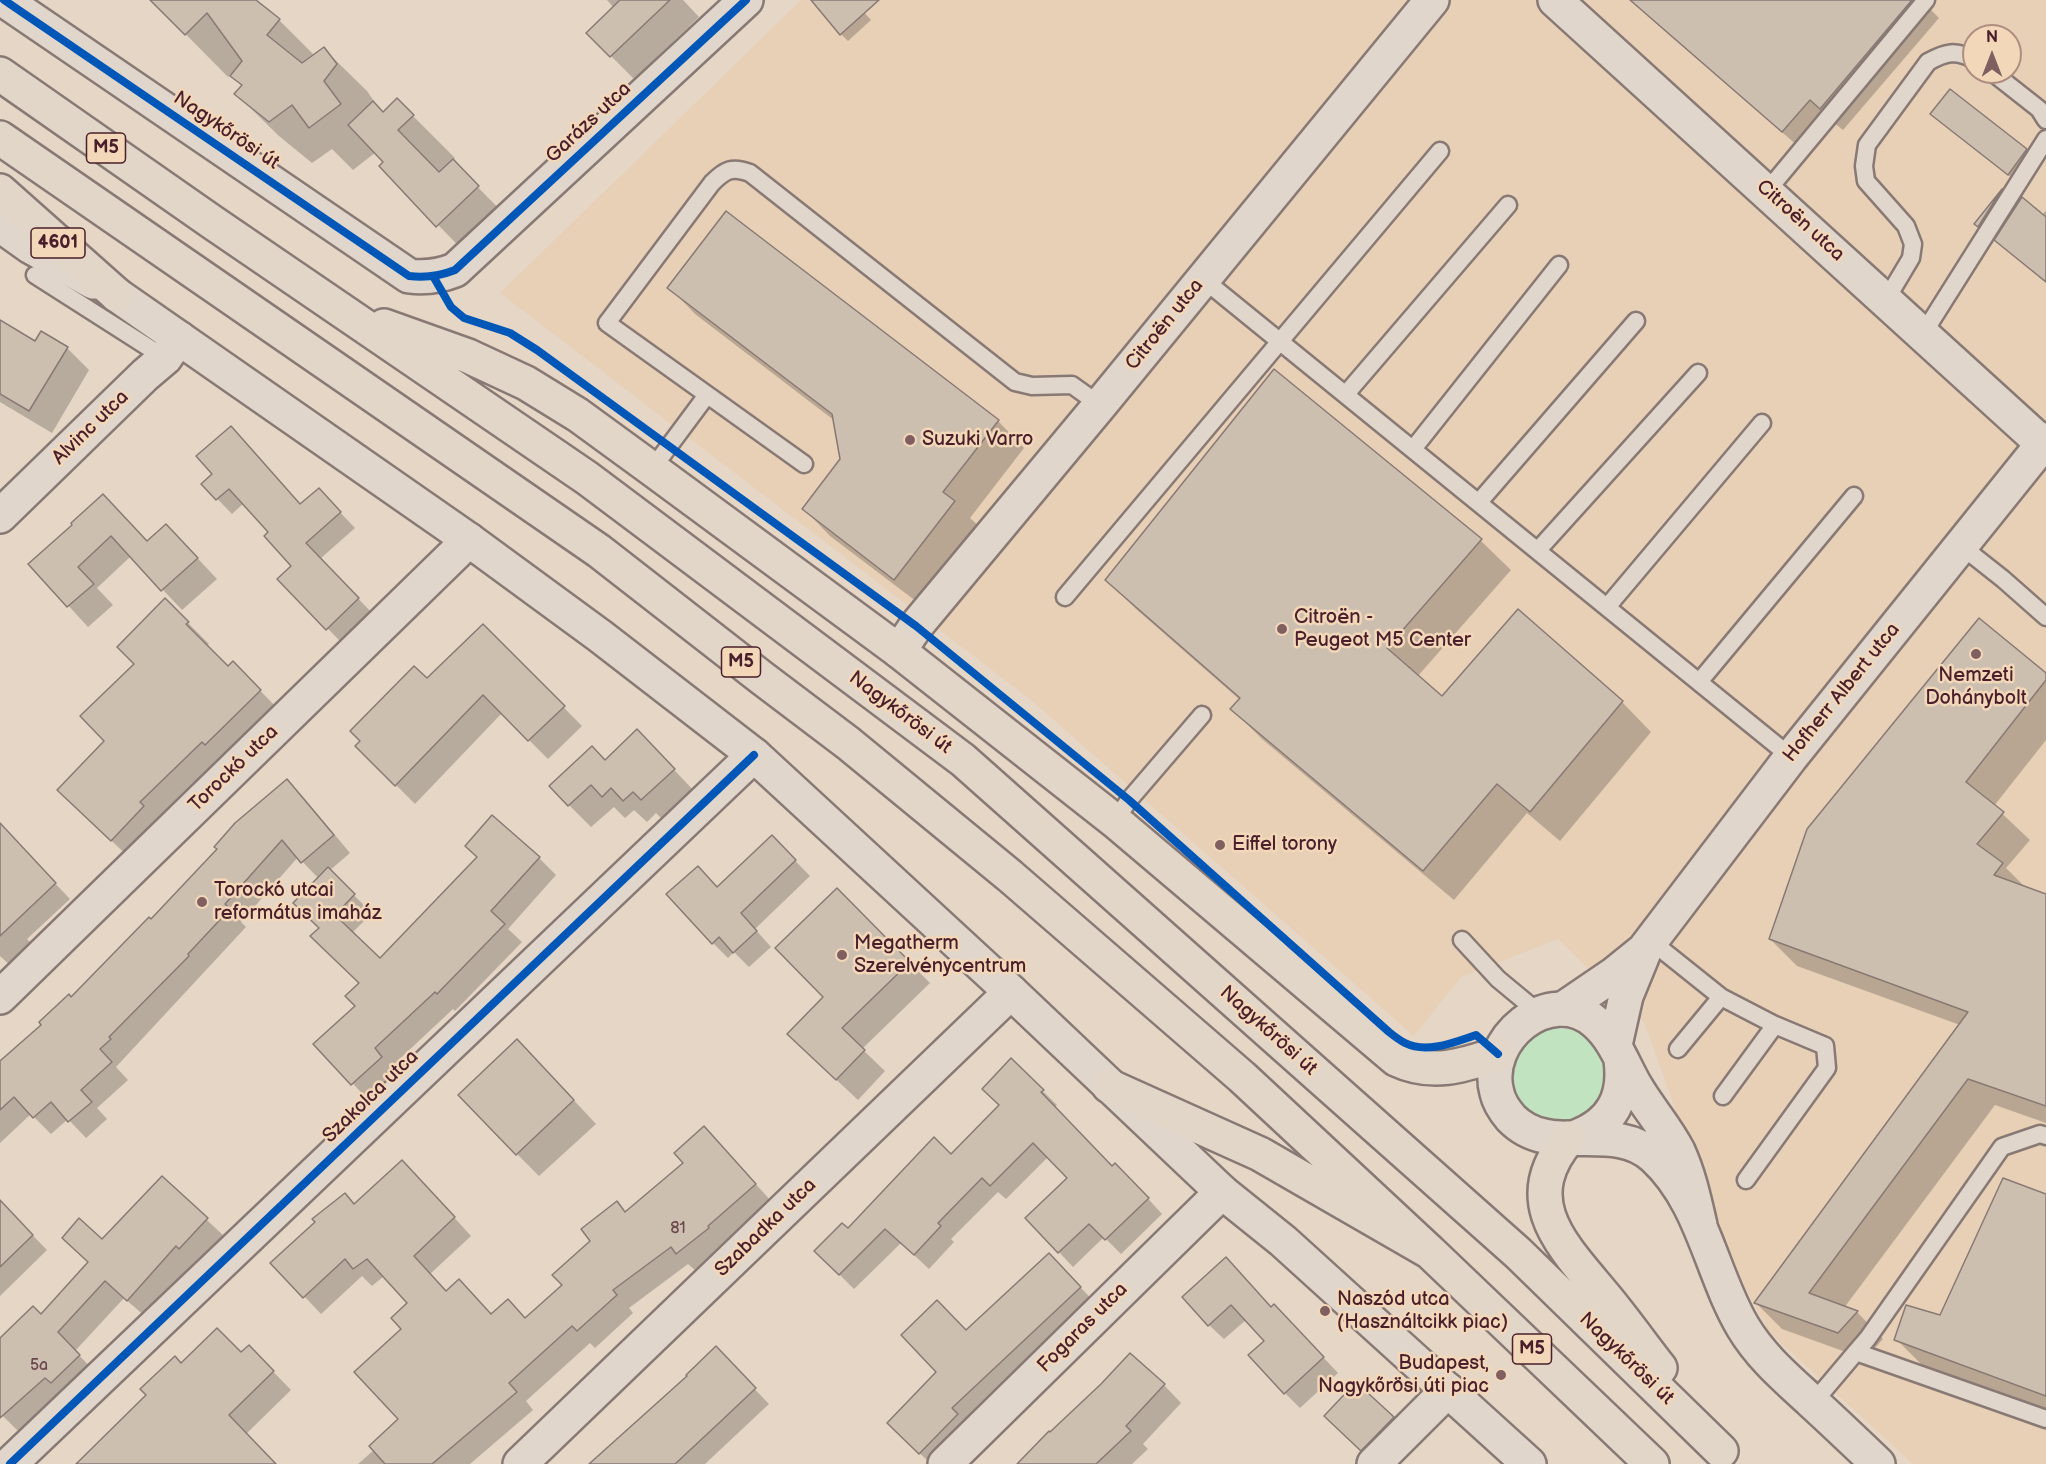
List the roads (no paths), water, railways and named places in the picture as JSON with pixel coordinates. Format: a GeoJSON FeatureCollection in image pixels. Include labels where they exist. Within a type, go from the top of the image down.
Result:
{"type":"FeatureCollection","features":[{"type":"Feature","properties":{"kind":"main road","name":"Nagykőrösi út"},"geometry":{"type":"LineString","coordinates":[[0,74],[340,310],[588,478],[963,760],[1518,1253],[1728,1457]]}},
{"type":"Feature","properties":{"kind":"main road","name":"M5"},"geometry":{"type":"LineString","coordinates":[[0,138],[599,550],[848,743],[1010,876],[1233,1070],[1430,1252],[1652,1464]]}},
{"type":"Feature","properties":{"kind":"main road","name":"4601"},"geometry":{"type":"LineString","coordinates":[[0,191],[117,295]]}},
{"type":"Feature","properties":{"kind":"main road"},"geometry":{"type":"LineString","coordinates":[[340,310],[468,356],[526,383],[578,415],[899,651],[1114,821],[1396,1059],[1408,1065],[1423,1068],[1448,1069],[1498,1054]]}},
{"type":"Feature","properties":{"kind":"main road"},"geometry":{"type":"LineString","coordinates":[[1109,1086],[1260,1154],[1430,1252]]}},
{"type":"Feature","properties":{"kind":"main road"},"geometry":{"type":"LineString","coordinates":[[1572,1138],[1558,1150],[1546,1181],[1545,1201],[1548,1217],[1555,1233],[1728,1457]]}},
{"type":"Feature","properties":{"kind":"street","name":"Nagykőrösi út"},"geometry":{"type":"LineString","coordinates":[[4,0],[409,276],[444,273]]}},
{"type":"Feature","properties":{"kind":"street","name":"Garázs utca"},"geometry":{"type":"LineString","coordinates":[[444,273],[746,0]]}},
{"type":"Feature","properties":{"kind":"street","name":"Citroën utca"},"geometry":{"type":"LineString","coordinates":[[899,651],[916,626],[1101,405],[1432,0]]}},
{"type":"Feature","properties":{"kind":"street","name":"Citroën utca"},"geometry":{"type":"LineString","coordinates":[[1565,3],[1923,334],[2044,442]]}},
{"type":"Feature","properties":{"kind":"street"},"geometry":{"type":"LineString","coordinates":[[0,225],[31,247],[117,295],[172,348],[469,540],[600,636],[754,754],[1011,992],[1222,1192],[1283,1241],[1529,1464]]}},
{"type":"Feature","properties":{"kind":"street","name":"Alvinc utca"},"geometry":{"type":"LineString","coordinates":[[0,516],[172,348]]}},
{"type":"Feature","properties":{"kind":"street","name":"Hofherr Albert utca"},"geometry":{"type":"LineString","coordinates":[[1551,1011],[1614,975],[1648,946],[1791,757],[2044,442]]}},
{"type":"Feature","properties":{"kind":"street","name":"Torockó utca"},"geometry":{"type":"LineString","coordinates":[[0,998],[469,540]]}},
{"type":"Feature","properties":{"kind":"street","name":"Szakolca utca"},"geometry":{"type":"LineString","coordinates":[[10,1464],[754,754]]}},
{"type":"Feature","properties":{"kind":"street","name":"Hofherr Albert utca"},"geometry":{"type":"LineString","coordinates":[[1618,1052],[1626,996],[1648,946]]}},
{"type":"Feature","properties":{"kind":"street","name":"Szabadka utca"},"geometry":{"type":"LineString","coordinates":[[520,1464],[1011,992]]}},
{"type":"Feature","properties":{"kind":"street"},"geometry":{"type":"LineString","coordinates":[[1700,1225],[1690,1181],[1677,1150],[1638,1090],[1618,1052],[1594,1020],[1579,1012],[1551,1011],[1524,1021],[1510,1034],[1498,1054],[1494,1074],[1497,1094],[1505,1112],[1519,1126],[1536,1136],[1556,1139],[1612,1139],[1631,1143],[1653,1156],[1678,1186],[1700,1225],[1730,1302],[1756,1346],[1779,1372],[1878,1464]]}},
{"type":"Feature","properties":{"kind":"street"},"geometry":{"type":"LineString","coordinates":[[1572,1138],[1588,1133],[1599,1125],[1616,1105],[1623,1075],[1618,1052]]}},
{"type":"Feature","properties":{"kind":"street","name":"Fogaras utca"},"geometry":{"type":"LineString","coordinates":[[945,1464],[1222,1192]]}},
{"type":"Feature","properties":{"kind":"street"},"geometry":{"type":"LineString","coordinates":[[1374,1464],[1448,1390]]}},
{"type":"Feature","properties":{"kind":"lane"},"geometry":{"type":"LineString","coordinates":[[1767,191],[1926,0]]}},
{"type":"Feature","properties":{"kind":"lane"},"geometry":{"type":"LineString","coordinates":[[1886,300],[1911,258],[1913,244],[1906,226],[1866,181],[1864,166],[1867,144],[1928,62],[1942,54],[1962,53]]}},
{"type":"Feature","properties":{"kind":"lane"},"geometry":{"type":"LineString","coordinates":[[2007,84],[2039,109],[2046,120]]}},
{"type":"Feature","properties":{"kind":"lane"},"geometry":{"type":"LineString","coordinates":[[1923,334],[2046,138]]}},
{"type":"Feature","properties":{"kind":"lane"},"geometry":{"type":"LineString","coordinates":[[1065,597],[1440,151]]}},
{"type":"Feature","properties":{"kind":"lane"},"geometry":{"type":"LineString","coordinates":[[804,464],[607,323],[712,183],[723,172],[738,168],[750,173],[1015,382],[1032,386],[1072,385],[1101,405]]}},
{"type":"Feature","properties":{"kind":"lane"},"geometry":{"type":"LineString","coordinates":[[1346,394],[1508,205]]}},
{"type":"Feature","properties":{"kind":"lane"},"geometry":{"type":"LineString","coordinates":[[1413,449],[1560,265]]}},
{"type":"Feature","properties":{"kind":"lane"},"geometry":{"type":"LineString","coordinates":[[34,276],[172,348]]}},
{"type":"Feature","properties":{"kind":"lane"},"geometry":{"type":"LineString","coordinates":[[1203,279],[1791,757]]}},
{"type":"Feature","properties":{"kind":"lane"},"geometry":{"type":"LineString","coordinates":[[1479,502],[1636,321]]}},
{"type":"Feature","properties":{"kind":"lane"},"geometry":{"type":"LineString","coordinates":[[1538,550],[1698,373]]}},
{"type":"Feature","properties":{"kind":"lane"},"geometry":{"type":"LineString","coordinates":[[652,469],[707,395]]}},
{"type":"Feature","properties":{"kind":"lane"},"geometry":{"type":"LineString","coordinates":[[1607,607],[1762,423]]}},
{"type":"Feature","properties":{"kind":"lane"},"geometry":{"type":"LineString","coordinates":[[1699,682],[1854,496]]}},
{"type":"Feature","properties":{"kind":"lane"},"geometry":{"type":"LineString","coordinates":[[1960,546],[2003,579],[2046,617]]}},
{"type":"Feature","properties":{"kind":"lane"},"geometry":{"type":"LineString","coordinates":[[1114,821],[1128,800],[1202,715]]}},
{"type":"Feature","properties":{"kind":"lane"},"geometry":{"type":"LineString","coordinates":[[1462,940],[1498,979],[1551,1011]]}},
{"type":"Feature","properties":{"kind":"lane"},"geometry":{"type":"LineString","coordinates":[[1648,946],[1721,997],[1775,1025],[1825,1046],[1827,1068],[1746,1180]]}},
{"type":"Feature","properties":{"kind":"lane"},"geometry":{"type":"LineString","coordinates":[[1678,1049],[1721,997]]}},
{"type":"Feature","properties":{"kind":"lane"},"geometry":{"type":"LineString","coordinates":[[1723,1096],[1775,1025]]}},
{"type":"Feature","properties":{"kind":"lane"},"geometry":{"type":"LineString","coordinates":[[1813,1403],[1868,1338],[2002,1148],[2040,1134],[2046,1136]]}},
{"type":"Feature","properties":{"kind":"lane"},"geometry":{"type":"LineString","coordinates":[[1856,1352],[2046,1419]]}},
{"type":"Feature","properties":{"kind":"place","name":"Suzuki Varro"},"geometry":{"type":"Point","coordinates":[910,440]}},
{"type":"Feature","properties":{"kind":"place","name":"Citroën - Peugeot M5 Center"},"geometry":{"type":"Point","coordinates":[1282,629]}},
{"type":"Feature","properties":{"kind":"place","name":"Nemzeti Dohánybolt"},"geometry":{"type":"Point","coordinates":[1976,654]}},
{"type":"Feature","properties":{"kind":"place","name":"Eiffel torony"},"geometry":{"type":"Point","coordinates":[1220,845]}},
{"type":"Feature","properties":{"kind":"place","name":"Torockó utcai református imaház"},"geometry":{"type":"Point","coordinates":[202,902]}},
{"type":"Feature","properties":{"kind":"place","name":"Megatherm Szerelvénycentrum"},"geometry":{"type":"Point","coordinates":[842,955]}},
{"type":"Feature","properties":{"kind":"place","name":"Naszód utca (Használtcikk piac)"},"geometry":{"type":"Point","coordinates":[1325,1311]}},
{"type":"Feature","properties":{"kind":"place","name":"Budapest, Nagykőrösi úti piac"},"geometry":{"type":"Point","coordinates":[1501,1375]}}]}
